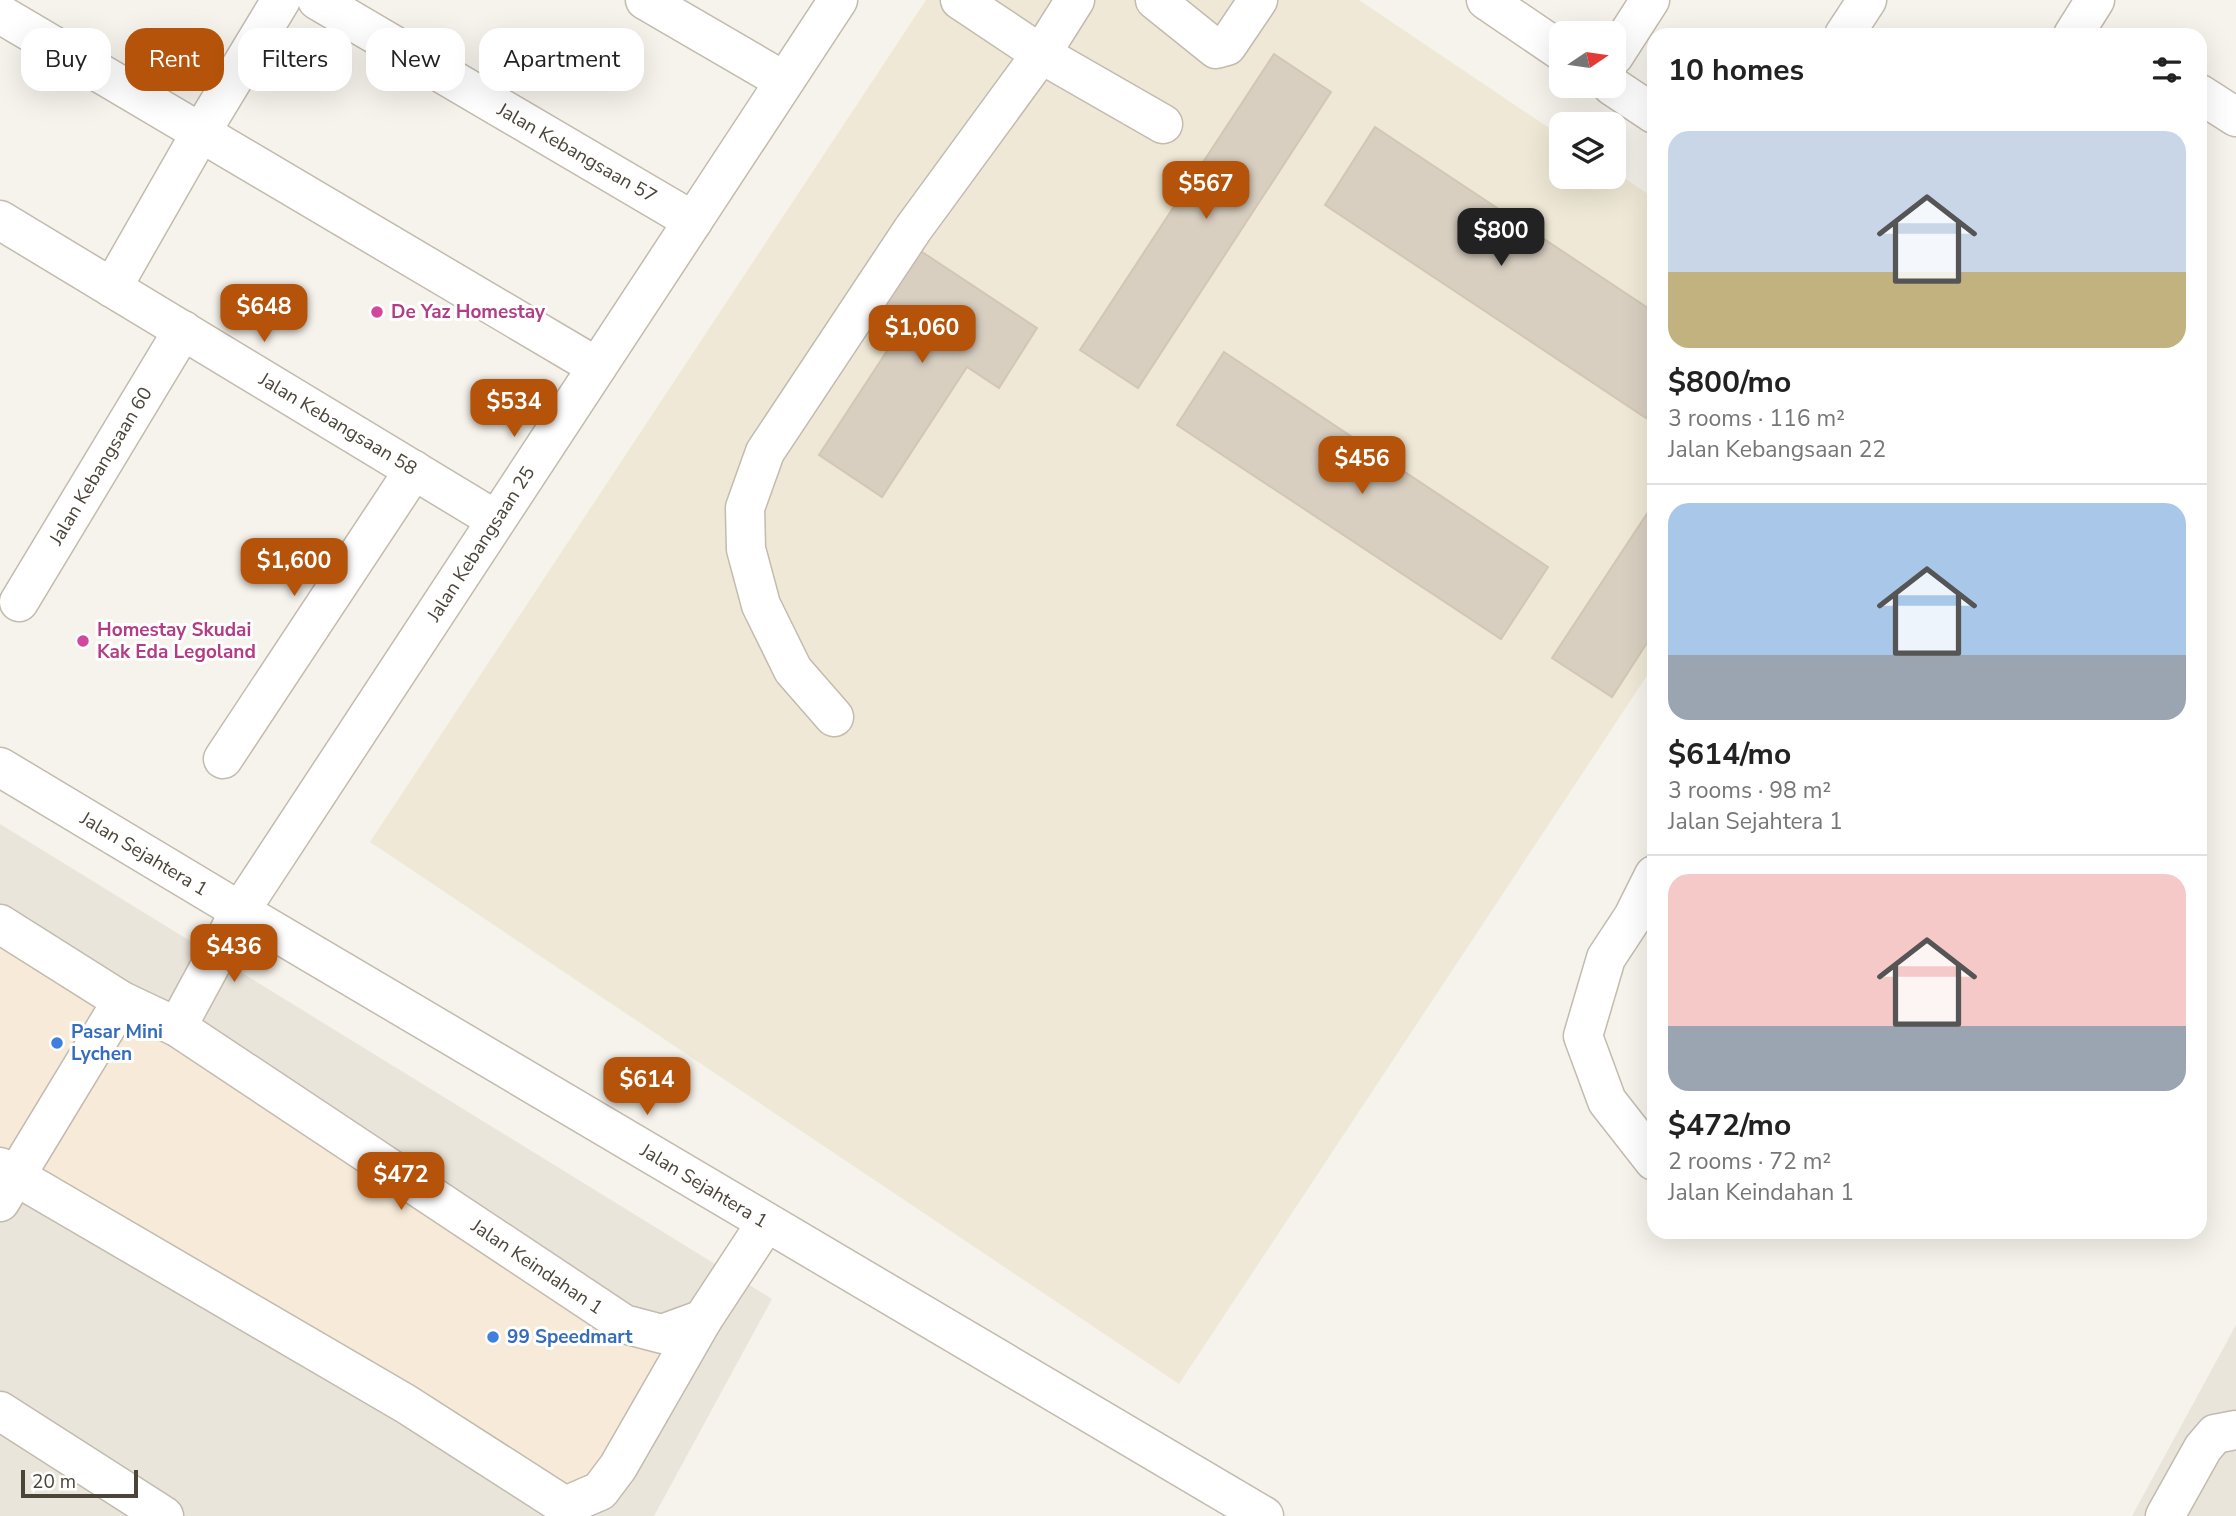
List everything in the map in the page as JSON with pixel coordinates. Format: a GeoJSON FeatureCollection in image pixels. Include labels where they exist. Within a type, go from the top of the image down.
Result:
{"type":"FeatureCollection","features":[{"type":"Feature","properties":{"kind":"street"},"geometry":{"type":"LineString","coordinates":[[112,288],[281,0]]}},
{"type":"Feature","properties":{"kind":"street","name":"Jalan Kebangsaan 57"},"geometry":{"type":"LineString","coordinates":[[317,0],[692,221]]}},
{"type":"Feature","properties":{"kind":"street"},"geometry":{"type":"LineString","coordinates":[[645,0],[784,81]]}},
{"type":"Feature","properties":{"kind":"street","name":"Jalan Kebangsaan 25"},"geometry":{"type":"LineString","coordinates":[[177,1027],[240,911],[838,0]]}},
{"type":"Feature","properties":{"kind":"street"},"geometry":{"type":"LineString","coordinates":[[960,0],[1041,54],[1163,124]]}},
{"type":"Feature","properties":{"kind":"street"},"geometry":{"type":"LineString","coordinates":[[834,717],[793,670],[761,605],[746,549],[746,508],[765,452],[913,229],[1041,54],[1075,0]]}},
{"type":"Feature","properties":{"kind":"street"},"geometry":{"type":"LineString","coordinates":[[1155,0],[1216,49],[1227,46],[1258,0]]}},
{"type":"Feature","properties":{"kind":"street"},"geometry":{"type":"LineString","coordinates":[[1486,0],[1549,43]]}},
{"type":"Feature","properties":{"kind":"street"},"geometry":{"type":"LineString","coordinates":[[1626,37],[1650,0]]}},
{"type":"Feature","properties":{"kind":"street"},"geometry":{"type":"LineString","coordinates":[[1849,28],[1867,0]]}},
{"type":"Feature","properties":{"kind":"street"},"geometry":{"type":"LineString","coordinates":[[0,14],[597,367]]}},
{"type":"Feature","properties":{"kind":"street"},"geometry":{"type":"LineString","coordinates":[[1626,95],[1647,109]]}},
{"type":"Feature","properties":{"kind":"street"},"geometry":{"type":"LineString","coordinates":[[2207,98],[2236,117]]}},
{"type":"Feature","properties":{"kind":"street","name":"Jalan Kebangsaan 58"},"geometry":{"type":"LineString","coordinates":[[0,220],[496,520]]}},
{"type":"Feature","properties":{"kind":"street","name":"Jalan Kebangsaan 60"},"geometry":{"type":"LineString","coordinates":[[19,602],[183,330]]}},
{"type":"Feature","properties":{"kind":"street"},"geometry":{"type":"LineString","coordinates":[[223,760],[414,470]]}},
{"type":"Feature","properties":{"kind":"street","name":"Jalan Sejahtera 1"},"geometry":{"type":"LineString","coordinates":[[0,767],[1264,1516]]}},
{"type":"Feature","properties":{"kind":"street"},"geometry":{"type":"LineString","coordinates":[[1647,889],[1633,917],[1606,958],[1583,1036],[1607,1101],[1647,1152]]}},
{"type":"Feature","properties":{"kind":"street","name":"Jalan Keindahan 1"},"geometry":{"type":"LineString","coordinates":[[0,923],[122,1001],[177,1027],[624,1324],[662,1334],[704,1319]]}},
{"type":"Feature","properties":{"kind":"street"},"geometry":{"type":"LineString","coordinates":[[122,1001],[5,1182],[406,1404],[565,1506],[600,1491],[618,1467],[704,1319],[766,1223]]}},
{"type":"Feature","properties":{"kind":"street"},"geometry":{"type":"LineString","coordinates":[[0,1411],[164,1516]]}},
{"type":"Feature","properties":{"kind":"street"},"geometry":{"type":"LineString","coordinates":[[2165,1516],[2203,1448],[2216,1434],[2236,1430]]}},
{"type":"Feature","properties":{"kind":"shaded area"},"geometry":{"type":"Polygon","coordinates":[[[926,0],[1359,0],[1549,128],[1549,189],[1626,189],[1626,179],[1647,193],[1647,676],[1179,1384],[370,842],[926,0]]]}},
{"type":"Feature","properties":{"kind":"shaded area"},"geometry":{"type":"Polygon","coordinates":[[[0,824],[772,1299],[654,1516],[0,1516],[0,824]]]}},
{"type":"Feature","properties":{"kind":"shaded area"},"geometry":{"type":"Polygon","coordinates":[[[0,907],[695,1352],[563,1516],[0,1179],[0,907]]]}},
{"type":"Feature","properties":{"kind":"shaded area"},"geometry":{"type":"Polygon","coordinates":[[[2236,1325],[2236,1516],[2132,1516],[2236,1325]]]}},
{"type":"Feature","properties":{"kind":"building"},"geometry":{"type":"Polygon","coordinates":[[[1274,54],[1331,92],[1138,388],[1080,350],[1274,54]]]}},
{"type":"Feature","properties":{"kind":"building"},"geometry":{"type":"Polygon","coordinates":[[[1375,127],[1647,307],[1646,418],[1325,205],[1375,127]]]}},
{"type":"Feature","properties":{"kind":"building"},"geometry":{"type":"Polygon","coordinates":[[[910,244],[1037,328],[999,388],[967,367],[882,497],[819,455],[904,325],[871,303],[910,244]]]}},
{"type":"Feature","properties":{"kind":"building"},"geometry":{"type":"Polygon","coordinates":[[[1224,352],[1548,567],[1501,639],[1177,425],[1224,352]]]}},
{"type":"Feature","properties":{"kind":"building"},"geometry":{"type":"Polygon","coordinates":[[[1647,514],[1647,643],[1612,697],[1552,658],[1647,514]]]}},
{"type":"Feature","properties":{"kind":"place","name":"De Yaz Homestay"},"geometry":{"type":"Point","coordinates":[377,312]}},
{"type":"Feature","properties":{"kind":"place","name":"Homestay Skudai Kak Eda Legoland"},"geometry":{"type":"Point","coordinates":[83,641]}},
{"type":"Feature","properties":{"kind":"place","name":"Pasar Mini Lychen"},"geometry":{"type":"Point","coordinates":[57,1043]}},
{"type":"Feature","properties":{"kind":"place","name":"99 Speedmart"},"geometry":{"type":"Point","coordinates":[493,1337]}}]}
